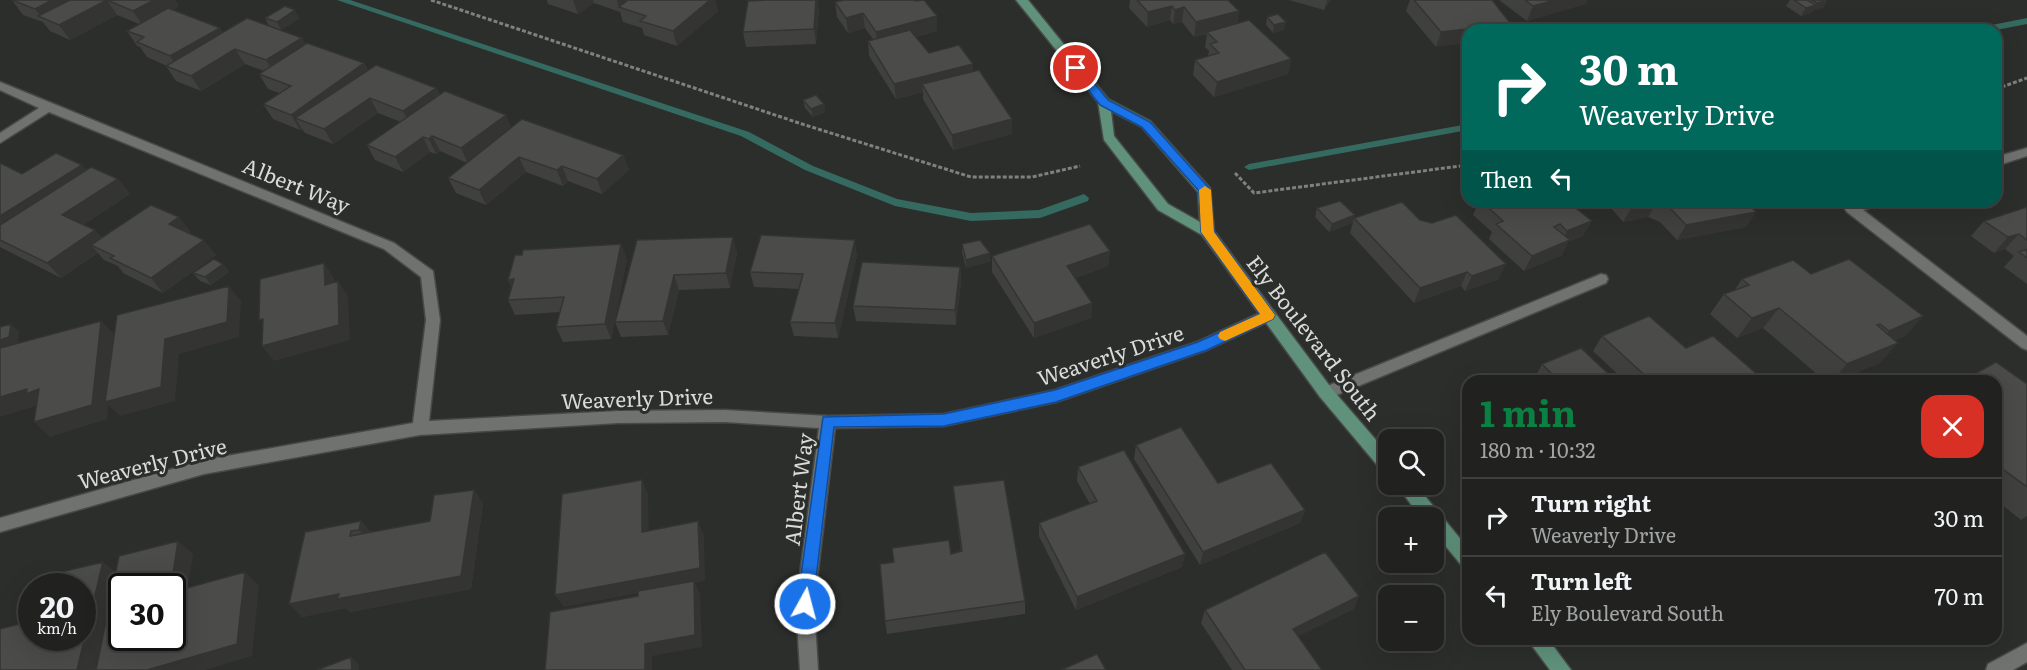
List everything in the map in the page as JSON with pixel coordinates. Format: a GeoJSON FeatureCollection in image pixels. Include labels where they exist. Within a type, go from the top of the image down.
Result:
{"type":"FeatureCollection","features":[{"type":"Feature","properties":{"kind":"main road"},"geometry":{"type":"LineString","coordinates":[[1022,0],[1104,102],[1146,124],[1205,190],[1208,232]]}},
{"type":"Feature","properties":{"kind":"main road","name":"Ely Boulevard South"},"geometry":{"type":"LineString","coordinates":[[1104,102],[1108,137],[1163,207],[1208,232],[1326,393],[1378,454]]}},
{"type":"Feature","properties":{"kind":"main road"},"geometry":{"type":"LineString","coordinates":[[1413,495],[1423,507]]}},
{"type":"Feature","properties":{"kind":"main road"},"geometry":{"type":"LineString","coordinates":[[1444,532],[1462,553]]}},
{"type":"Feature","properties":{"kind":"main road"},"geometry":{"type":"LineString","coordinates":[[1541,645],[1562,670]]}},
{"type":"Feature","properties":{"kind":"street","name":"Albert Way"},"geometry":{"type":"LineString","coordinates":[[0,86],[389,246],[428,275],[433,320],[420,428]]}},
{"type":"Feature","properties":{"kind":"street"},"geometry":{"type":"LineString","coordinates":[[0,139],[48,107]]}},
{"type":"Feature","properties":{"kind":"street"},"geometry":{"type":"LineString","coordinates":[[2002,160],[2027,152]]}},
{"type":"Feature","properties":{"kind":"street"},"geometry":{"type":"LineString","coordinates":[[1858,207],[1852,209],[2027,344]]}},
{"type":"Feature","properties":{"kind":"street"},"geometry":{"type":"LineString","coordinates":[[1326,393],[1601,279]]}},
{"type":"Feature","properties":{"kind":"street","name":"Weaverly Drive"},"geometry":{"type":"LineString","coordinates":[[0,525],[204,467],[420,428],[618,417],[725,416],[828,422],[944,420],[1056,396],[1202,346],[1269,315]]}},
{"type":"Feature","properties":{"kind":"street","name":"Albert Way"},"geometry":{"type":"LineString","coordinates":[[809,670],[805,604],[828,422]]}},
{"type":"Feature","properties":{"kind":"street"},"geometry":{"type":"LineString","coordinates":[[1995,670],[2027,652]]}},
{"type":"Feature","properties":{"kind":"path"},"geometry":{"type":"LineString","coordinates":[[431,0],[802,124],[971,177],[1032,177],[1080,166]]}},
{"type":"Feature","properties":{"kind":"path"},"geometry":{"type":"LineString","coordinates":[[2002,87],[2027,78]]}},
{"type":"Feature","properties":{"kind":"path"},"geometry":{"type":"LineString","coordinates":[[1235,173],[1254,193],[1403,171],[1462,166]]}},
{"type":"Feature","properties":{"kind":"building"},"geometry":{"type":"Polygon","coordinates":[[[12,0],[52,0],[35,9],[12,0]]]}},
{"type":"Feature","properties":{"kind":"building"},"geometry":{"type":"Polygon","coordinates":[[[70,0],[107,0],[59,25],[38,16],[70,0]]]}},
{"type":"Feature","properties":{"kind":"building"},"geometry":{"type":"Polygon","coordinates":[[[107,0],[154,0],[133,11],[107,0]]]}},
{"type":"Feature","properties":{"kind":"building"},"geometry":{"type":"Polygon","coordinates":[[[628,0],[710,0],[673,31],[640,21],[646,16],[619,7],[628,0]]]}},
{"type":"Feature","properties":{"kind":"building"},"geometry":{"type":"Polygon","coordinates":[[[816,0],[814,29],[743,32],[748,1],[816,0]]]}},
{"type":"Feature","properties":{"kind":"building"},"geometry":{"type":"Polygon","coordinates":[[[924,0],[937,16],[876,32],[863,13],[846,18],[835,2],[924,0]]]}},
{"type":"Feature","properties":{"kind":"building"},"geometry":{"type":"Polygon","coordinates":[[[1137,0],[1228,0],[1239,11],[1196,22],[1184,7],[1175,10],[1172,6],[1148,12],[1137,0]]]}},
{"type":"Feature","properties":{"kind":"building"},"geometry":{"type":"Polygon","coordinates":[[[1414,0],[1492,0],[1511,24],[1462,24],[1462,30],[1441,32],[1414,0]]]}},
{"type":"Feature","properties":{"kind":"building"},"geometry":{"type":"Polygon","coordinates":[[[1525,0],[1555,0],[1533,6],[1525,0]]]}},
{"type":"Feature","properties":{"kind":"building"},"geometry":{"type":"Polygon","coordinates":[[[1794,0],[1807,0],[1816,5],[1806,8],[1794,0]]]}},
{"type":"Feature","properties":{"kind":"building"},"geometry":{"type":"Polygon","coordinates":[[[285,6],[295,10],[277,22],[265,18],[285,6]]]}},
{"type":"Feature","properties":{"kind":"building"},"geometry":{"type":"Polygon","coordinates":[[[168,8],[220,28],[170,56],[137,42],[144,37],[127,31],[168,8]]]}},
{"type":"Feature","properties":{"kind":"building"},"geometry":{"type":"Polygon","coordinates":[[[1278,14],[1286,22],[1274,25],[1267,17],[1278,14]]]}},
{"type":"Feature","properties":{"kind":"building"},"geometry":{"type":"Polygon","coordinates":[[[247,18],[302,38],[266,60],[235,49],[191,76],[166,66],[247,18]]]}},
{"type":"Feature","properties":{"kind":"building"},"geometry":{"type":"Polygon","coordinates":[[[1249,20],[1291,59],[1217,82],[1195,60],[1219,53],[1210,44],[1217,42],[1207,32],[1249,20]]]}},
{"type":"Feature","properties":{"kind":"building"},"geometry":{"type":"Polygon","coordinates":[[[910,30],[929,53],[959,45],[973,64],[894,84],[868,41],[910,30]]]}},
{"type":"Feature","properties":{"kind":"building"},"geometry":{"type":"Polygon","coordinates":[[[307,43],[364,63],[291,115],[263,104],[291,86],[259,74],[307,43]]]}},
{"type":"Feature","properties":{"kind":"building"},"geometry":{"type":"Polygon","coordinates":[[[376,65],[436,88],[403,111],[370,98],[324,129],[295,118],[376,65]]]}},
{"type":"Feature","properties":{"kind":"building"},"geometry":{"type":"Polygon","coordinates":[[[979,70],[1012,119],[952,135],[922,84],[979,70]]]}},
{"type":"Feature","properties":{"kind":"building"},"geometry":{"type":"Polygon","coordinates":[[[445,91],[506,115],[461,148],[432,136],[429,139],[423,137],[395,157],[367,145],[445,91]]]}},
{"type":"Feature","properties":{"kind":"building"},"geometry":{"type":"Polygon","coordinates":[[[816,95],[824,104],[811,109],[803,100],[816,95]]]}},
{"type":"Feature","properties":{"kind":"building"},"geometry":{"type":"Polygon","coordinates":[[[522,119],[623,155],[597,179],[562,166],[557,170],[519,157],[479,190],[448,178],[522,119]]]}},
{"type":"Feature","properties":{"kind":"building"},"geometry":{"type":"Polygon","coordinates":[[[56,153],[82,165],[0,216],[0,163],[22,174],[56,153]]]}},
{"type":"Feature","properties":{"kind":"building"},"geometry":{"type":"Polygon","coordinates":[[[91,167],[118,179],[62,215],[95,230],[47,263],[0,240],[0,225],[91,167]]]}},
{"type":"Feature","properties":{"kind":"building"},"geometry":{"type":"Polygon","coordinates":[[[1340,201],[1355,215],[1332,224],[1317,208],[1340,201]]]}},
{"type":"Feature","properties":{"kind":"building"},"geometry":{"type":"Polygon","coordinates":[[[1402,202],[1420,220],[1432,223],[1456,215],[1506,264],[1472,276],[1467,272],[1420,288],[1354,218],[1402,202]]]}},
{"type":"Feature","properties":{"kind":"building"},"geometry":{"type":"Polygon","coordinates":[[[151,205],[179,217],[169,224],[204,240],[151,278],[110,258],[114,256],[91,245],[151,205]]]}},
{"type":"Feature","properties":{"kind":"building"},"geometry":{"type":"Polygon","coordinates":[[[1488,207],[1574,207],[1592,221],[1567,231],[1560,224],[1554,227],[1570,240],[1532,256],[1496,224],[1503,221],[1488,207]]]}},
{"type":"Feature","properties":{"kind":"building"},"geometry":{"type":"Polygon","coordinates":[[[1669,207],[1751,207],[1756,212],[1686,225],[1669,207]]]}},
{"type":"Feature","properties":{"kind":"building"},"geometry":{"type":"Polygon","coordinates":[[[2027,207],[2027,240],[2019,234],[2008,237],[1984,221],[2027,207]]]}},
{"type":"Feature","properties":{"kind":"building"},"geometry":{"type":"Polygon","coordinates":[[[1090,224],[1110,251],[1067,266],[1092,303],[1034,323],[992,256],[1090,224]]]}},
{"type":"Feature","properties":{"kind":"building"},"geometry":{"type":"Polygon","coordinates":[[[761,235],[855,240],[835,323],[790,322],[803,274],[750,272],[761,235]]]}},
{"type":"Feature","properties":{"kind":"building"},"geometry":{"type":"Polygon","coordinates":[[[733,237],[726,273],[674,275],[663,321],[615,322],[637,240],[733,237]]]}},
{"type":"Feature","properties":{"kind":"building"},"geometry":{"type":"Polygon","coordinates":[[[980,240],[990,253],[966,260],[962,244],[980,240]]]}},
{"type":"Feature","properties":{"kind":"building"},"geometry":{"type":"Polygon","coordinates":[[[621,244],[605,324],[556,327],[564,297],[508,300],[514,279],[508,280],[515,255],[522,255],[523,250],[621,244]]]}},
{"type":"Feature","properties":{"kind":"building"},"geometry":{"type":"Polygon","coordinates":[[[2027,249],[2027,258],[2019,252],[2027,249]]]}},
{"type":"Feature","properties":{"kind":"building"},"geometry":{"type":"Polygon","coordinates":[[[214,259],[223,264],[205,277],[193,273],[214,259]]]}},
{"type":"Feature","properties":{"kind":"building"},"geometry":{"type":"Polygon","coordinates":[[[1849,259],[1923,316],[1889,331],[1880,324],[1877,325],[1898,343],[1847,364],[1779,308],[1752,318],[1724,294],[1749,285],[1742,279],[1793,260],[1811,274],[1849,259]]]}},
{"type":"Feature","properties":{"kind":"building"},"geometry":{"type":"Polygon","coordinates":[[[862,262],[960,267],[955,310],[853,306],[862,262]]]}},
{"type":"Feature","properties":{"kind":"building"},"geometry":{"type":"Polygon","coordinates":[[[324,263],[325,285],[338,281],[339,325],[262,346],[263,319],[259,320],[260,279],[324,263]]]}},
{"type":"Feature","properties":{"kind":"building"},"geometry":{"type":"Polygon","coordinates":[[[229,286],[227,322],[165,339],[161,387],[105,402],[117,315],[229,286]]]}},
{"type":"Feature","properties":{"kind":"building"},"geometry":{"type":"Polygon","coordinates":[[[1649,316],[1686,348],[1713,336],[1758,375],[1644,375],[1602,336],[1649,316]]]}},
{"type":"Feature","properties":{"kind":"building"},"geometry":{"type":"Polygon","coordinates":[[[101,321],[92,405],[34,422],[39,389],[26,394],[27,389],[0,397],[0,348],[101,321]]]}},
{"type":"Feature","properties":{"kind":"building"},"geometry":{"type":"Polygon","coordinates":[[[11,324],[9,337],[0,340],[0,327],[11,324]]]}},
{"type":"Feature","properties":{"kind":"building"},"geometry":{"type":"Polygon","coordinates":[[[1581,348],[1610,375],[1553,375],[1542,364],[1581,348]]]}},
{"type":"Feature","properties":{"kind":"building"},"geometry":{"type":"Polygon","coordinates":[[[1996,362],[2027,384],[2027,487],[2002,468],[2002,375],[1973,375],[1996,362]]]}},
{"type":"Feature","properties":{"kind":"building"},"geometry":{"type":"Polygon","coordinates":[[[1181,427],[1218,483],[1271,463],[1305,510],[1203,552],[1136,445],[1181,427]]]}},
{"type":"Feature","properties":{"kind":"building"},"geometry":{"type":"Polygon","coordinates":[[[1124,450],[1185,554],[1077,597],[1039,523],[1097,501],[1078,467],[1124,450]]]}},
{"type":"Feature","properties":{"kind":"building"},"geometry":{"type":"Polygon","coordinates":[[[642,480],[642,532],[698,521],[700,568],[555,595],[562,494],[642,480]]]}},
{"type":"Feature","properties":{"kind":"building"},"geometry":{"type":"Polygon","coordinates":[[[1004,480],[1025,601],[885,621],[880,564],[894,562],[892,548],[949,540],[951,554],[962,551],[953,486],[1004,480]]]}},
{"type":"Feature","properties":{"kind":"building"},"geometry":{"type":"Polygon","coordinates":[[[474,490],[461,576],[337,599],[339,594],[289,604],[305,532],[361,521],[359,530],[351,531],[350,536],[430,521],[434,495],[474,490]]]}},
{"type":"Feature","properties":{"kind":"building"},"geometry":{"type":"Polygon","coordinates":[[[178,541],[173,573],[116,573],[119,556],[178,541]]]}},
{"type":"Feature","properties":{"kind":"building"},"geometry":{"type":"Polygon","coordinates":[[[1325,552],[1359,596],[1293,629],[1322,670],[1245,670],[1205,610],[1325,552]]]}},
{"type":"Feature","properties":{"kind":"building"},"geometry":{"type":"Polygon","coordinates":[[[103,562],[96,591],[96,573],[57,573],[103,562]]]}},
{"type":"Feature","properties":{"kind":"building"},"geometry":{"type":"Polygon","coordinates":[[[245,572],[237,644],[147,670],[96,670],[108,611],[108,651],[186,651],[186,588],[245,572]]]}},
{"type":"Feature","properties":{"kind":"building"},"geometry":{"type":"Polygon","coordinates":[[[694,581],[695,635],[645,644],[645,670],[545,670],[550,612],[638,596],[638,591],[694,581]]]}},
{"type":"Feature","properties":{"kind":"building"},"geometry":{"type":"Polygon","coordinates":[[[18,624],[18,651],[82,651],[77,670],[0,670],[0,629],[18,624]]]}},
{"type":"Feature","properties":{"kind":"building"},"geometry":{"type":"Polygon","coordinates":[[[1097,654],[1106,670],[1061,670],[1097,654]]]}},
{"type":"Feature","properties":{"kind":"building"},"geometry":{"type":"Polygon","coordinates":[[[351,657],[352,670],[317,670],[351,657]]]}},
{"type":"Feature","properties":{"kind":"waterway"},"geometry":{"type":"LineString","coordinates":[[341,0],[745,134],[809,168],[895,202],[971,217],[1040,214],[1084,198]]}},
{"type":"Feature","properties":{"kind":"waterway"},"geometry":{"type":"LineString","coordinates":[[2002,26],[2027,21]]}},
{"type":"Feature","properties":{"kind":"waterway"},"geometry":{"type":"LineString","coordinates":[[1249,167],[1462,128]]}},
{"type":"Feature","properties":{"kind":"slow traffic"},"geometry":{"type":"LineString","coordinates":[[1205,190],[1208,232],[1269,315],[1225,336]]}},
{"type":"Feature","properties":{"kind":"route"},"geometry":{"type":"LineString","coordinates":[[805,604],[828,422],[944,420],[1056,396],[1202,346],[1269,315],[1208,232],[1205,190],[1146,124],[1104,102],[1076,68]]}}]}
